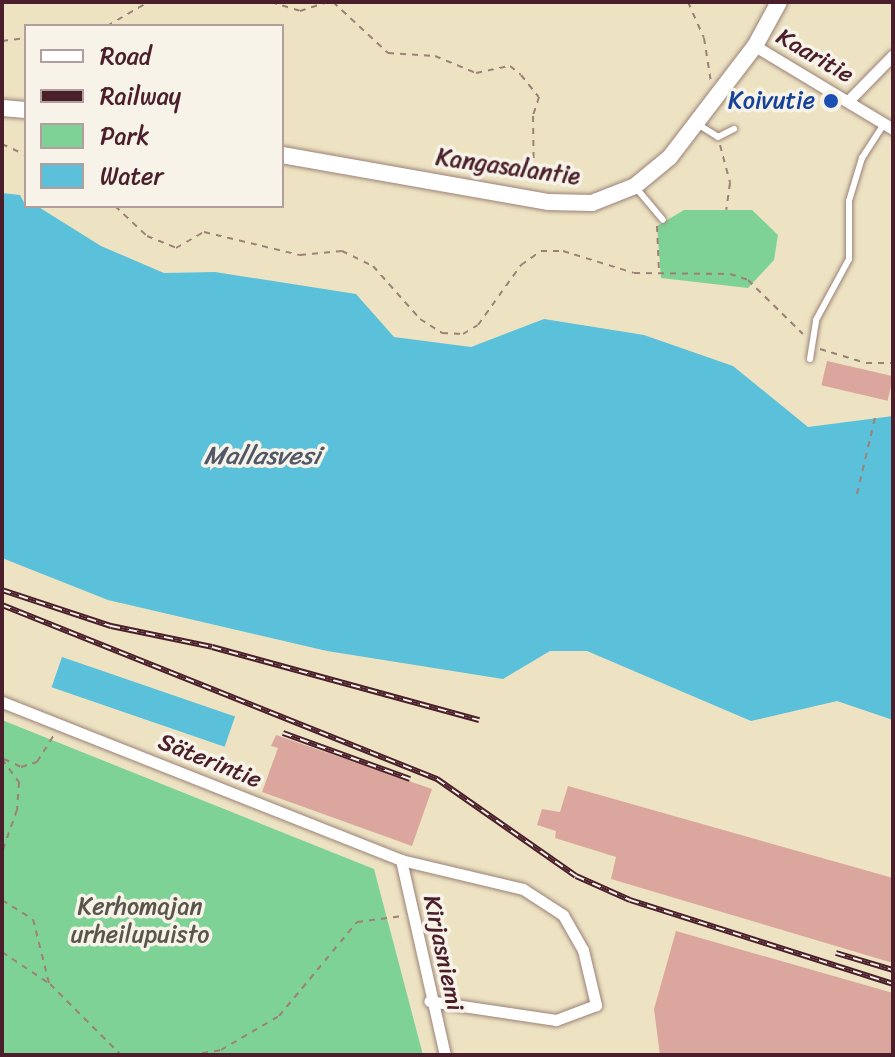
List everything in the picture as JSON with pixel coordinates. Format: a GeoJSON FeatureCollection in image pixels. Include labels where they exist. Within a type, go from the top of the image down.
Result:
{"type":"FeatureCollection","features":[{"type":"Feature","properties":{"kind":"main road","name":"Kangasalantie"},"geometry":{"type":"LineString","coordinates":[[284,155],[549,202],[592,203],[635,186],[670,157],[755,46],[779,2]]}},
{"type":"Feature","properties":{"kind":"main road"},"geometry":{"type":"LineString","coordinates":[[2,108],[24,110]]}},
{"type":"Feature","properties":{"kind":"street","name":"Kaaritie"},"geometry":{"type":"LineString","coordinates":[[755,46],[888,126]]}},
{"type":"Feature","properties":{"kind":"street"},"geometry":{"type":"LineString","coordinates":[[848,101],[893,55]]}},
{"type":"Feature","properties":{"kind":"street","name":"Säterintie"},"geometry":{"type":"LineString","coordinates":[[2,702],[401,860],[523,889],[563,915],[583,950],[596,1005],[556,1020],[429,1001]]}},
{"type":"Feature","properties":{"kind":"street","name":"Kirjasniemi"},"geometry":{"type":"LineString","coordinates":[[401,860],[429,1001],[445,1055]]}},
{"type":"Feature","properties":{"kind":"lane"},"geometry":{"type":"LineString","coordinates":[[696,123],[718,137],[734,129]]}},
{"type":"Feature","properties":{"kind":"lane"},"geometry":{"type":"LineString","coordinates":[[810,359],[816,320],[849,259],[849,201],[862,158],[888,126]]}},
{"type":"Feature","properties":{"kind":"lane"},"geometry":{"type":"LineString","coordinates":[[635,186],[663,220]]}},
{"type":"Feature","properties":{"kind":"path"},"geometry":{"type":"LineString","coordinates":[[110,24],[148,2]]}},
{"type":"Feature","properties":{"kind":"path"},"geometry":{"type":"LineString","coordinates":[[271,2],[300,11],[328,2]]}},
{"type":"Feature","properties":{"kind":"path"},"geometry":{"type":"LineString","coordinates":[[333,2],[388,53],[435,56],[476,73],[510,66],[521,75],[539,97],[533,116],[534,191],[544,193]]}},
{"type":"Feature","properties":{"kind":"path"},"geometry":{"type":"LineString","coordinates":[[688,2],[704,38],[713,83]]}},
{"type":"Feature","properties":{"kind":"path"},"geometry":{"type":"LineString","coordinates":[[2,41],[24,38]]}},
{"type":"Feature","properties":{"kind":"path"},"geometry":{"type":"LineString","coordinates":[[706,93],[717,78]]}},
{"type":"Feature","properties":{"kind":"path"},"geometry":{"type":"LineString","coordinates":[[718,137],[730,183],[726,210]]}},
{"type":"Feature","properties":{"kind":"path"},"geometry":{"type":"LineString","coordinates":[[2,144],[24,154]]}},
{"type":"Feature","properties":{"kind":"path"},"geometry":{"type":"LineString","coordinates":[[117,208],[147,236],[176,248],[204,232],[300,255],[342,251],[373,266],[420,319],[442,333],[463,334],[478,325],[521,265],[541,251],[563,251],[613,269],[659,273],[705,271],[748,280],[827,355],[893,363]]}},
{"type":"Feature","properties":{"kind":"path"},"geometry":{"type":"LineString","coordinates":[[659,273],[657,226],[663,220]]}},
{"type":"Feature","properties":{"kind":"path"},"geometry":{"type":"LineString","coordinates":[[857,494],[875,418]]}},
{"type":"Feature","properties":{"kind":"path"},"geometry":{"type":"LineString","coordinates":[[2,759],[21,767],[37,762],[60,725]]}},
{"type":"Feature","properties":{"kind":"path"},"geometry":{"type":"LineString","coordinates":[[2,759],[19,782],[17,810],[2,852]]}},
{"type":"Feature","properties":{"kind":"path"},"geometry":{"type":"LineString","coordinates":[[2,900],[33,919],[50,984]]}},
{"type":"Feature","properties":{"kind":"path"},"geometry":{"type":"LineString","coordinates":[[190,1055],[221,1050],[279,1016],[357,922],[412,915]]}},
{"type":"Feature","properties":{"kind":"path"},"geometry":{"type":"LineString","coordinates":[[2,952],[50,984],[121,1055]]}},
{"type":"Feature","properties":{"kind":"green space"},"geometry":{"type":"Polygon","coordinates":[[[684,210],[752,210],[778,235],[774,260],[748,288],[661,278],[657,226],[684,210]]]}},
{"type":"Feature","properties":{"kind":"green space","name":"Kerhomajan urheilupuisto"},"geometry":{"type":"Polygon","coordinates":[[[2,720],[374,869],[423,1055],[2,1055],[2,720]]]}},
{"type":"Feature","properties":{"kind":"water","name":"Mallasvesi"},"geometry":{"type":"Polygon","coordinates":[[[2,193],[20,195],[24,208],[40,208],[101,246],[164,273],[215,272],[356,294],[394,337],[471,347],[544,319],[644,335],[733,366],[808,427],[893,416],[893,720],[837,701],[751,721],[587,651],[550,651],[503,679],[327,651],[108,600],[2,558],[2,193]]]}},
{"type":"Feature","properties":{"kind":"water"},"geometry":{"type":"Polygon","coordinates":[[[62,657],[235,717],[225,747],[52,687],[62,657]]]}},
{"type":"Feature","properties":{"kind":"building"},"geometry":{"type":"Polygon","coordinates":[[[827,361],[893,376],[888,401],[821,385],[827,361]]]}},
{"type":"Feature","properties":{"kind":"building"},"geometry":{"type":"Polygon","coordinates":[[[276,735],[432,789],[412,846],[262,792],[278,748],[271,746],[276,735]]]}},
{"type":"Feature","properties":{"kind":"building"},"geometry":{"type":"Polygon","coordinates":[[[568,786],[893,878],[893,963],[611,879],[616,857],[555,838],[556,831],[537,825],[542,809],[560,812],[568,786]]]}},
{"type":"Feature","properties":{"kind":"building"},"geometry":{"type":"Polygon","coordinates":[[[676,931],[893,993],[893,1055],[660,1055],[654,1009],[676,931]]]}},
{"type":"Feature","properties":{"kind":"railway"},"geometry":{"type":"LineString","coordinates":[[2,590],[111,626],[212,647],[479,720]]}},
{"type":"Feature","properties":{"kind":"railway"},"geometry":{"type":"LineString","coordinates":[[2,605],[437,779],[576,876],[630,900],[893,984]]}},
{"type":"Feature","properties":{"kind":"railway"},"geometry":{"type":"LineString","coordinates":[[283,733],[410,779]]}},
{"type":"Feature","properties":{"kind":"railway"},"geometry":{"type":"LineString","coordinates":[[836,953],[893,970]]}},
{"type":"Feature","properties":{"kind":"place","name":"Koivutie"},"geometry":{"type":"Point","coordinates":[831,101]}}]}
